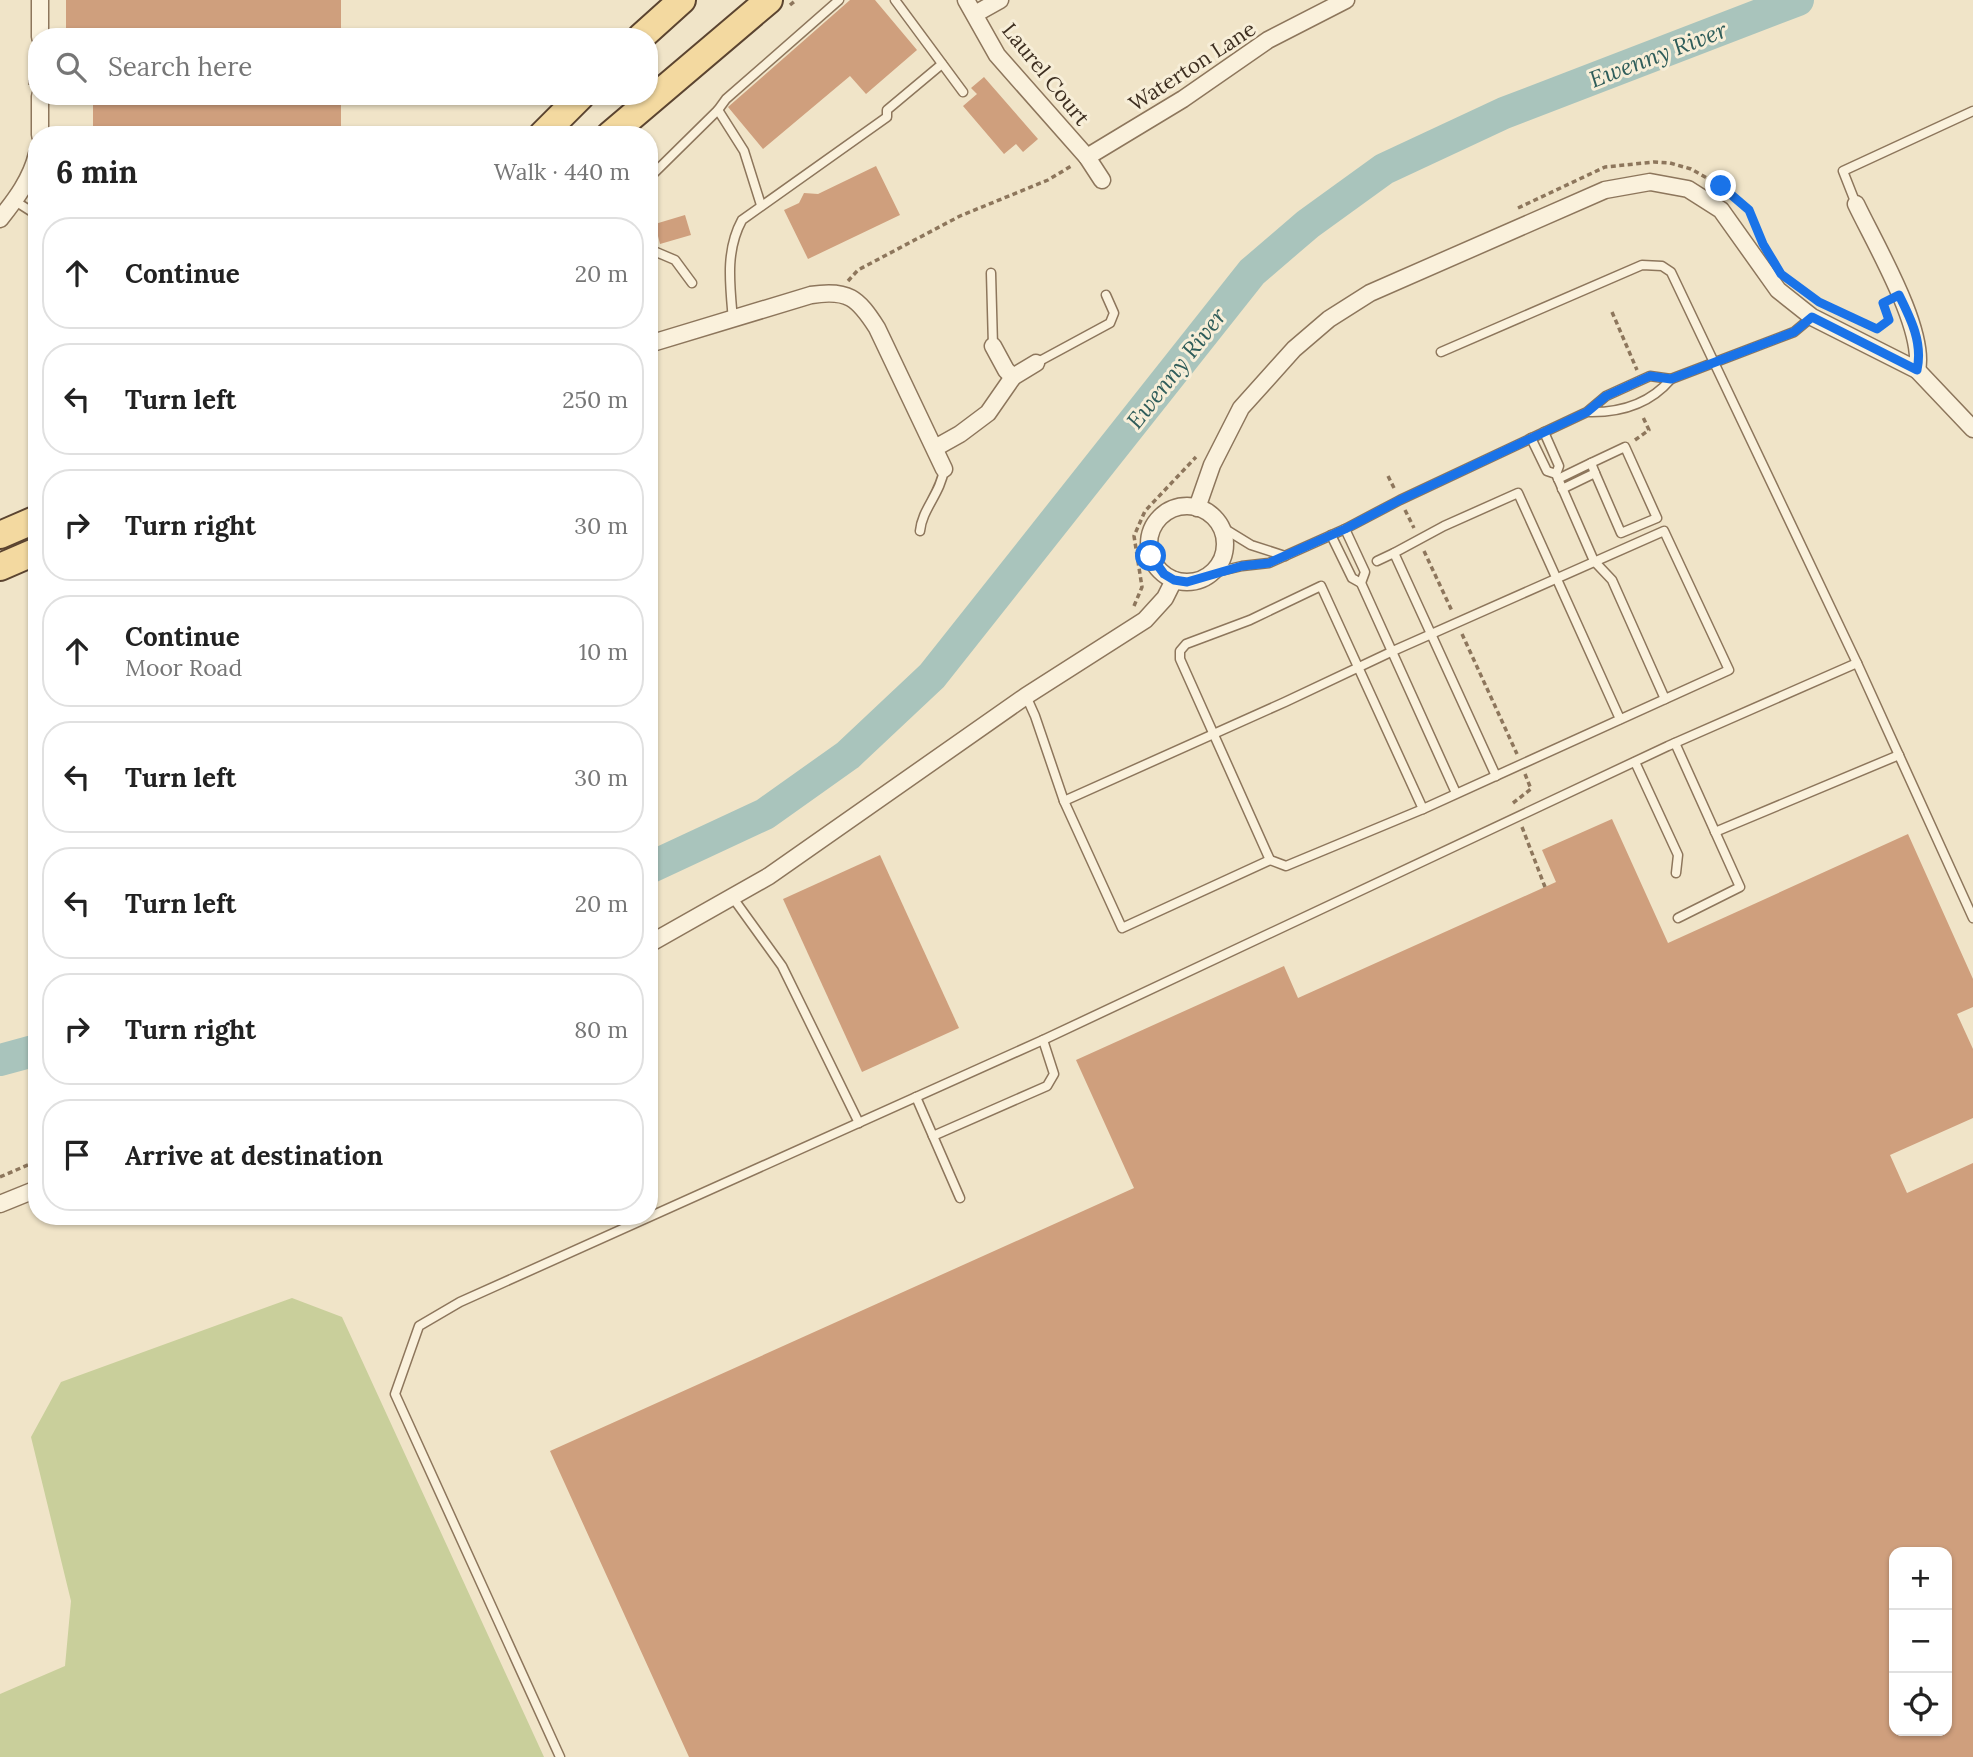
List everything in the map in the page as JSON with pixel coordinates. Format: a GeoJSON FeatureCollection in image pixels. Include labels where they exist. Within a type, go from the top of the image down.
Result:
{"type":"FeatureCollection","features":[{"type":"Feature","properties":{"kind":"main road"},"geometry":{"type":"LineString","coordinates":[[651,28],[682,0]]}},
{"type":"Feature","properties":{"kind":"main road"},"geometry":{"type":"LineString","coordinates":[[658,94],[769,0]]}},
{"type":"Feature","properties":{"kind":"main road"},"geometry":{"type":"LineString","coordinates":[[551,126],[572,105]]}},
{"type":"Feature","properties":{"kind":"main road"},"geometry":{"type":"LineString","coordinates":[[621,126],[645,105]]}},
{"type":"Feature","properties":{"kind":"main road"},"geometry":{"type":"LineString","coordinates":[[0,535],[28,523]]}},
{"type":"Feature","properties":{"kind":"main road"},"geometry":{"type":"LineString","coordinates":[[0,567],[28,555]]}},
{"type":"Feature","properties":{"kind":"street"},"geometry":{"type":"LineString","coordinates":[[40,0],[40,28]]}},
{"type":"Feature","properties":{"kind":"street","name":"Laurel Court"},"geometry":{"type":"LineString","coordinates":[[1000,0],[971,5],[997,55],[1087,157]]}},
{"type":"Feature","properties":{"kind":"street","name":"Waterton Lane"},"geometry":{"type":"LineString","coordinates":[[1087,157],[1183,99],[1268,40],[1346,0]]}},
{"type":"Feature","properties":{"kind":"street"},"geometry":{"type":"LineString","coordinates":[[40,105],[40,126]]}},
{"type":"Feature","properties":{"kind":"street"},"geometry":{"type":"LineString","coordinates":[[1087,157],[1102,180]]}},
{"type":"Feature","properties":{"kind":"street"},"geometry":{"type":"LineString","coordinates":[[0,219],[15,201],[28,178]]}},
{"type":"Feature","properties":{"kind":"street"},"geometry":{"type":"LineString","coordinates":[[1197,508],[1212,465],[1241,408],[1294,349],[1329,319],[1370,293],[1605,190],[1650,182],[1688,189],[1721,210],[1778,290],[1812,317],[1917,370],[1973,429]]}},
{"type":"Feature","properties":{"kind":"street"},"geometry":{"type":"LineString","coordinates":[[1856,204],[1914,326],[1920,358],[1917,370]]}},
{"type":"Feature","properties":{"kind":"street"},"geometry":{"type":"LineString","coordinates":[[658,339],[733,320],[811,295],[832,291],[842,293],[866,310],[877,328],[944,468]]}},
{"type":"Feature","properties":{"kind":"street"},"geometry":{"type":"LineString","coordinates":[[993,346],[1013,377]]}},
{"type":"Feature","properties":{"kind":"street"},"geometry":{"type":"LineString","coordinates":[[935,448],[988,413],[1013,377],[1036,363]]}},
{"type":"Feature","properties":{"kind":"street"},"geometry":{"type":"LineString","coordinates":[[1185,506],[1197,508],[1214,518],[1220,526],[1225,538],[1225,551],[1220,564],[1200,580],[1174,580],[1164,574],[1151,556],[1151,533],[1156,523],[1174,509],[1185,506]]}},
{"type":"Feature","properties":{"kind":"street"},"geometry":{"type":"LineString","coordinates":[[658,939],[733,898],[875,803],[1026,696],[1145,620],[1164,598],[1174,580]]}},
{"type":"Feature","properties":{"kind":"street"},"geometry":{"type":"LineString","coordinates":[[0,1204],[28,1193]]}},
{"type":"Feature","properties":{"kind":"lane"},"geometry":{"type":"LineString","coordinates":[[658,169],[726,99],[839,0]]}},
{"type":"Feature","properties":{"kind":"lane"},"geometry":{"type":"LineString","coordinates":[[895,0],[963,92]]}},
{"type":"Feature","properties":{"kind":"lane"},"geometry":{"type":"LineString","coordinates":[[733,320],[730,254],[735,232],[742,220],[887,117],[887,110],[942,64]]}},
{"type":"Feature","properties":{"kind":"lane"},"geometry":{"type":"LineString","coordinates":[[718,110],[744,152],[761,205]]}},
{"type":"Feature","properties":{"kind":"lane"},"geometry":{"type":"LineString","coordinates":[[1856,204],[1843,171],[1973,111]]}},
{"type":"Feature","properties":{"kind":"lane"},"geometry":{"type":"LineString","coordinates":[[15,201],[28,209]]}},
{"type":"Feature","properties":{"kind":"lane"},"geometry":{"type":"LineString","coordinates":[[658,253],[675,260],[692,283]]}},
{"type":"Feature","properties":{"kind":"lane"},"geometry":{"type":"LineString","coordinates":[[1441,352],[1642,265],[1662,266],[1671,272],[1857,663],[1973,918]]}},
{"type":"Feature","properties":{"kind":"lane"},"geometry":{"type":"LineString","coordinates":[[991,273],[993,346]]}},
{"type":"Feature","properties":{"kind":"lane"},"geometry":{"type":"LineString","coordinates":[[1036,363],[1110,323],[1114,313],[1105,295]]}},
{"type":"Feature","properties":{"kind":"lane"},"geometry":{"type":"LineString","coordinates":[[1587,412],[1612,413],[1625,408],[1659,393],[1671,379],[1794,332],[1812,317]]}},
{"type":"Feature","properties":{"kind":"lane"},"geometry":{"type":"LineString","coordinates":[[1212,573],[1269,563],[1587,412],[1606,396],[1650,376],[1671,379]]}},
{"type":"Feature","properties":{"kind":"lane"},"geometry":{"type":"LineString","coordinates":[[1544,432],[1559,466],[1557,476],[1562,489],[1594,561],[1612,580],[1665,699]]}},
{"type":"Feature","properties":{"kind":"lane"},"geometry":{"type":"LineString","coordinates":[[1531,438],[1547,471],[1557,476],[1625,447],[1657,518],[1621,533],[1591,463]]}},
{"type":"Feature","properties":{"kind":"lane"},"geometry":{"type":"LineString","coordinates":[[920,531],[921,519],[942,483],[944,468]]}},
{"type":"Feature","properties":{"kind":"lane"},"geometry":{"type":"LineString","coordinates":[[1562,489],[1595,473]]}},
{"type":"Feature","properties":{"kind":"lane"},"geometry":{"type":"LineString","coordinates":[[1377,561],[1419,538],[1518,493],[1620,719]]}},
{"type":"Feature","properties":{"kind":"lane"},"geometry":{"type":"LineString","coordinates":[[1220,526],[1251,545],[1284,556]]}},
{"type":"Feature","properties":{"kind":"lane"},"geometry":{"type":"LineString","coordinates":[[1345,529],[1365,572],[1361,583]]}},
{"type":"Feature","properties":{"kind":"lane"},"geometry":{"type":"LineString","coordinates":[[1026,696],[1064,802],[1122,928],[1270,860],[1286,866],[1423,809],[1729,670],[1664,531],[1393,651],[1064,802]]}},
{"type":"Feature","properties":{"kind":"lane"},"geometry":{"type":"LineString","coordinates":[[1331,535],[1352,578],[1361,583],[1456,793]]}},
{"type":"Feature","properties":{"kind":"lane"},"geometry":{"type":"LineString","coordinates":[[1394,552],[1496,776]]}},
{"type":"Feature","properties":{"kind":"lane"},"geometry":{"type":"LineString","coordinates":[[1270,860],[1180,659],[1180,651],[1186,644],[1250,620],[1321,586],[1423,809]]}},
{"type":"Feature","properties":{"kind":"lane"},"geometry":{"type":"LineString","coordinates":[[658,1213],[1043,1040],[1675,743],[1857,663]]}},
{"type":"Feature","properties":{"kind":"lane"},"geometry":{"type":"LineString","coordinates":[[1675,743],[1740,887],[1678,918]]}},
{"type":"Feature","properties":{"kind":"lane"},"geometry":{"type":"LineString","coordinates":[[1715,832],[1899,755]]}},
{"type":"Feature","properties":{"kind":"lane"},"geometry":{"type":"LineString","coordinates":[[1635,762],[1678,855],[1676,873]]}},
{"type":"Feature","properties":{"kind":"lane"},"geometry":{"type":"LineString","coordinates":[[733,898],[782,966],[859,1123]]}},
{"type":"Feature","properties":{"kind":"lane"},"geometry":{"type":"LineString","coordinates":[[933,1136],[1047,1086],[1054,1074],[1043,1040]]}},
{"type":"Feature","properties":{"kind":"lane"},"geometry":{"type":"LineString","coordinates":[[916,1097],[960,1198]]}},
{"type":"Feature","properties":{"kind":"lane"},"geometry":{"type":"LineString","coordinates":[[560,1757],[395,1394],[419,1326],[460,1302],[632,1225]]}},
{"type":"Feature","properties":{"kind":"path"},"geometry":{"type":"LineString","coordinates":[[842,293],[850,277],[858,270],[960,216],[1048,180],[1087,157]]}},
{"type":"Feature","properties":{"kind":"path"},"geometry":{"type":"LineString","coordinates":[[1507,213],[1605,167],[1670,163],[1691,169],[1721,186],[1749,210],[1759,233]]}},
{"type":"Feature","properties":{"kind":"path"},"geometry":{"type":"LineString","coordinates":[[1866,326],[1877,329],[1889,320],[1883,303],[1899,295]]}},
{"type":"Feature","properties":{"kind":"path"},"geometry":{"type":"LineString","coordinates":[[1133,607],[1142,587],[1134,536],[1145,510],[1191,464],[1198,453]]}},
{"type":"Feature","properties":{"kind":"path"},"geometry":{"type":"LineString","coordinates":[[1388,476],[1419,538],[1531,789],[1510,806],[1518,817],[1545,887]]}},
{"type":"Feature","properties":{"kind":"path"},"geometry":{"type":"LineString","coordinates":[[0,1177],[28,1165]]}},
{"type":"Feature","properties":{"kind":"green space"},"geometry":{"type":"Polygon","coordinates":[[[292,1298],[342,1317],[544,1757],[0,1757],[0,1694],[65,1666],[71,1601],[31,1437],[61,1382],[292,1298]]]}},
{"type":"Feature","properties":{"kind":"building"},"geometry":{"type":"Polygon","coordinates":[[[66,0],[341,0],[341,28],[66,28],[66,0]]]}},
{"type":"Feature","properties":{"kind":"building"},"geometry":{"type":"Polygon","coordinates":[[[850,0],[875,0],[917,50],[866,94],[850,76],[763,149],[728,107],[850,0]]]}},
{"type":"Feature","properties":{"kind":"building"},"geometry":{"type":"Polygon","coordinates":[[[984,77],[1038,139],[1023,152],[1016,144],[1004,154],[963,106],[977,94],[971,88],[984,77]]]}},
{"type":"Feature","properties":{"kind":"building"},"geometry":{"type":"Polygon","coordinates":[[[93,105],[341,105],[341,126],[93,126],[93,105]]]}},
{"type":"Feature","properties":{"kind":"building"},"geometry":{"type":"Polygon","coordinates":[[[876,166],[900,215],[808,259],[784,210],[799,203],[804,193],[818,194],[876,166]]]}},
{"type":"Feature","properties":{"kind":"building"},"geometry":{"type":"Polygon","coordinates":[[[685,215],[691,235],[660,244],[658,223],[685,215]]]}},
{"type":"Feature","properties":{"kind":"building"},"geometry":{"type":"Polygon","coordinates":[[[1612,819],[1668,943],[1908,834],[1973,979],[1973,1007],[1957,1014],[1973,1049],[1973,1118],[1890,1155],[1907,1193],[1973,1163],[1973,1757],[689,1757],[550,1451],[1134,1188],[1076,1060],[1284,966],[1298,998],[1556,882],[1542,850],[1612,819]]]}},
{"type":"Feature","properties":{"kind":"building"},"geometry":{"type":"Polygon","coordinates":[[[880,855],[959,1028],[862,1072],[783,899],[880,855]]]}},
{"type":"Feature","properties":{"kind":"waterway","name":"Ewenny River"},"geometry":{"type":"LineString","coordinates":[[658,864],[765,814],[848,755],[932,676],[1252,272],[1308,224],[1384,169],[1504,113],[1798,0]]}},
{"type":"Feature","properties":{"kind":"waterway","name":"Ewenny River"},"geometry":{"type":"LineString","coordinates":[[0,1060],[28,1052]]}},
{"type":"Feature","properties":{"kind":"route"},"geometry":{"type":"LineString","coordinates":[[1151,556],[1164,574],[1174,580],[1187,582],[1242,566],[1269,563],[1587,412],[1606,396],[1650,376],[1671,379],[1794,332],[1812,317],[1917,370],[1920,358],[1914,326],[1899,295],[1883,303],[1889,320],[1877,329],[1819,302],[1781,274],[1763,244],[1749,210],[1721,186]]}}]}
